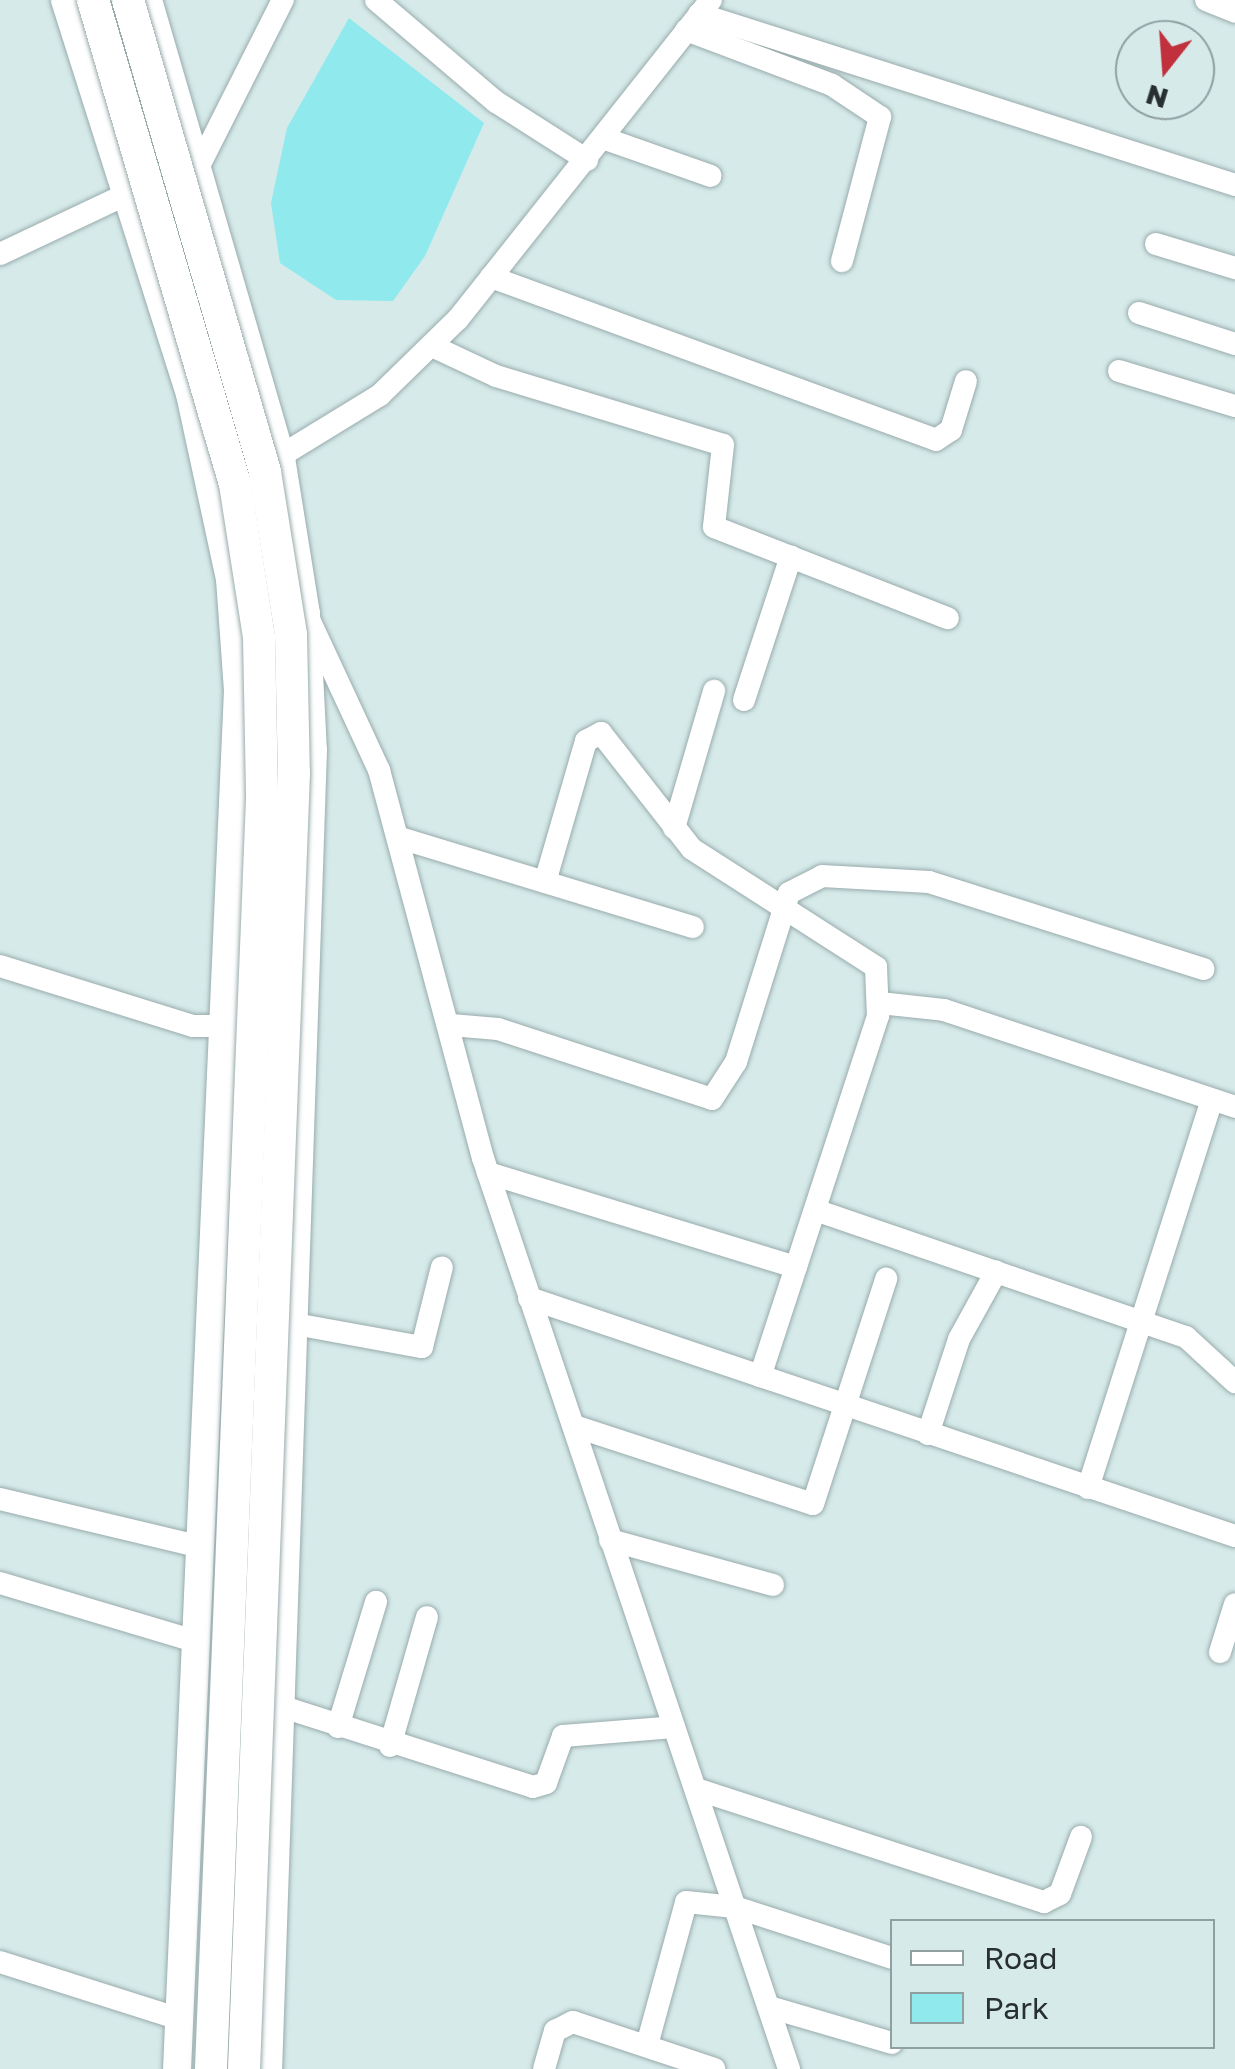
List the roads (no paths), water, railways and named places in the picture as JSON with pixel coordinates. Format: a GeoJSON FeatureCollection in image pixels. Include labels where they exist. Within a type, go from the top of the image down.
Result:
{"type":"FeatureCollection","features":[{"type":"Feature","properties":{"kind":"highway"},"geometry":{"type":"LineString","coordinates":[[93,0],[234,484],[260,638],[262,798],[211,2069]]}},
{"type":"Feature","properties":{"kind":"highway"},"geometry":{"type":"LineString","coordinates":[[128,0],[265,472],[291,635],[294,772],[244,2069]]}},
{"type":"Feature","properties":{"kind":"main road"},"geometry":{"type":"LineString","coordinates":[[65,0],[127,194],[210,487],[230,579],[238,690],[178,2069]]}},
{"type":"Feature","properties":{"kind":"main road"},"geometry":{"type":"LineString","coordinates":[[148,0],[281,458],[306,614],[313,750],[268,2069]]}},
{"type":"Feature","properties":{"kind":"street"},"geometry":{"type":"LineString","coordinates":[[199,166],[283,0]]}},
{"type":"Feature","properties":{"kind":"street"},"geometry":{"type":"LineString","coordinates":[[376,0],[496,102],[587,160]]}},
{"type":"Feature","properties":{"kind":"street"},"geometry":{"type":"LineString","coordinates":[[1206,0],[1235,12]]}},
{"type":"Feature","properties":{"kind":"street"},"geometry":{"type":"LineString","coordinates":[[210,487],[281,458],[380,395],[432,346],[587,160],[698,15]]}},
{"type":"Feature","properties":{"kind":"street"},"geometry":{"type":"LineString","coordinates":[[698,15],[1235,185]]}},
{"type":"Feature","properties":{"kind":"street"},"geometry":{"type":"LineString","coordinates":[[698,15],[832,85],[880,118],[842,261]]}},
{"type":"Feature","properties":{"kind":"street"},"geometry":{"type":"LineString","coordinates":[[604,138],[711,176]]}},
{"type":"Feature","properties":{"kind":"street"},"geometry":{"type":"LineString","coordinates":[[0,254],[127,194]]}},
{"type":"Feature","properties":{"kind":"street"},"geometry":{"type":"LineString","coordinates":[[1156,244],[1235,268]]}},
{"type":"Feature","properties":{"kind":"street"},"geometry":{"type":"LineString","coordinates":[[491,277],[936,440],[951,430],[966,381]]}},
{"type":"Feature","properties":{"kind":"street"},"geometry":{"type":"LineString","coordinates":[[1139,313],[1235,344]]}},
{"type":"Feature","properties":{"kind":"street"},"geometry":{"type":"LineString","coordinates":[[432,346],[496,376],[724,445],[711,522],[948,618]]}},
{"type":"Feature","properties":{"kind":"street"},"geometry":{"type":"LineString","coordinates":[[1119,371],[1233,399]]}},
{"type":"Feature","properties":{"kind":"street"},"geometry":{"type":"LineString","coordinates":[[744,700],[791,556]]}},
{"type":"Feature","properties":{"kind":"street"},"geometry":{"type":"LineString","coordinates":[[306,614],[364,722],[452,1026],[488,1173],[789,2069]]}},
{"type":"Feature","properties":{"kind":"street"},"geometry":{"type":"LineString","coordinates":[[674,828],[714,691]]}},
{"type":"Feature","properties":{"kind":"street"},"geometry":{"type":"LineString","coordinates":[[544,882],[592,735],[628,756],[674,828],[876,967],[880,1002],[760,1376]]}},
{"type":"Feature","properties":{"kind":"street"},"geometry":{"type":"LineString","coordinates":[[400,838],[693,927]]}},
{"type":"Feature","properties":{"kind":"street"},"geometry":{"type":"LineString","coordinates":[[452,1026],[498,1030],[712,1099],[736,1062],[786,904],[796,885],[822,876],[888,874],[1204,969]]}},
{"type":"Feature","properties":{"kind":"street"},"geometry":{"type":"LineString","coordinates":[[0,966],[193,1026],[224,1026]]}},
{"type":"Feature","properties":{"kind":"street"},"geometry":{"type":"LineString","coordinates":[[880,1002],[944,1010],[1224,1104],[1138,1322],[1088,1488]]}},
{"type":"Feature","properties":{"kind":"street"},"geometry":{"type":"LineString","coordinates":[[488,1173],[796,1267]]}},
{"type":"Feature","properties":{"kind":"street"},"geometry":{"type":"LineString","coordinates":[[815,1210],[1186,1337],[1235,1382]]}},
{"type":"Feature","properties":{"kind":"street"},"geometry":{"type":"LineString","coordinates":[[295,1324],[422,1347],[442,1267]]}},
{"type":"Feature","properties":{"kind":"street"},"geometry":{"type":"LineString","coordinates":[[928,1434],[959,1339],[996,1272]]}},
{"type":"Feature","properties":{"kind":"street"},"geometry":{"type":"LineString","coordinates":[[574,1426],[813,1504],[886,1279]]}},
{"type":"Feature","properties":{"kind":"street"},"geometry":{"type":"LineString","coordinates":[[529,1298],[1235,1536]]}},
{"type":"Feature","properties":{"kind":"street"},"geometry":{"type":"LineString","coordinates":[[0,1499],[202,1547]]}},
{"type":"Feature","properties":{"kind":"street"},"geometry":{"type":"LineString","coordinates":[[610,1540],[773,1585]]}},
{"type":"Feature","properties":{"kind":"street"},"geometry":{"type":"LineString","coordinates":[[0,1583],[198,1642]]}},
{"type":"Feature","properties":{"kind":"street"},"geometry":{"type":"LineString","coordinates":[[338,1728],[376,1602]]}},
{"type":"Feature","properties":{"kind":"street"},"geometry":{"type":"LineString","coordinates":[[1220,1652],[1235,1604]]}},
{"type":"Feature","properties":{"kind":"street"},"geometry":{"type":"LineString","coordinates":[[390,1746],[426,1617]]}},
{"type":"Feature","properties":{"kind":"street"},"geometry":{"type":"LineString","coordinates":[[283,1707],[390,1746],[540,1787],[563,1736],[674,1727]]}},
{"type":"Feature","properties":{"kind":"street"},"geometry":{"type":"LineString","coordinates":[[696,1789],[1044,1902],[1060,1894],[1081,1837]]}},
{"type":"Feature","properties":{"kind":"street"},"geometry":{"type":"LineString","coordinates":[[647,2045],[682,1906],[736,1907],[890,1957]]}},
{"type":"Feature","properties":{"kind":"street"},"geometry":{"type":"LineString","coordinates":[[0,1962],[180,2019]]}},
{"type":"Feature","properties":{"kind":"street"},"geometry":{"type":"LineString","coordinates":[[769,2008],[890,2043]]}},
{"type":"Feature","properties":{"kind":"street"},"geometry":{"type":"LineString","coordinates":[[544,2069],[565,2022],[714,2069]]}}]}
